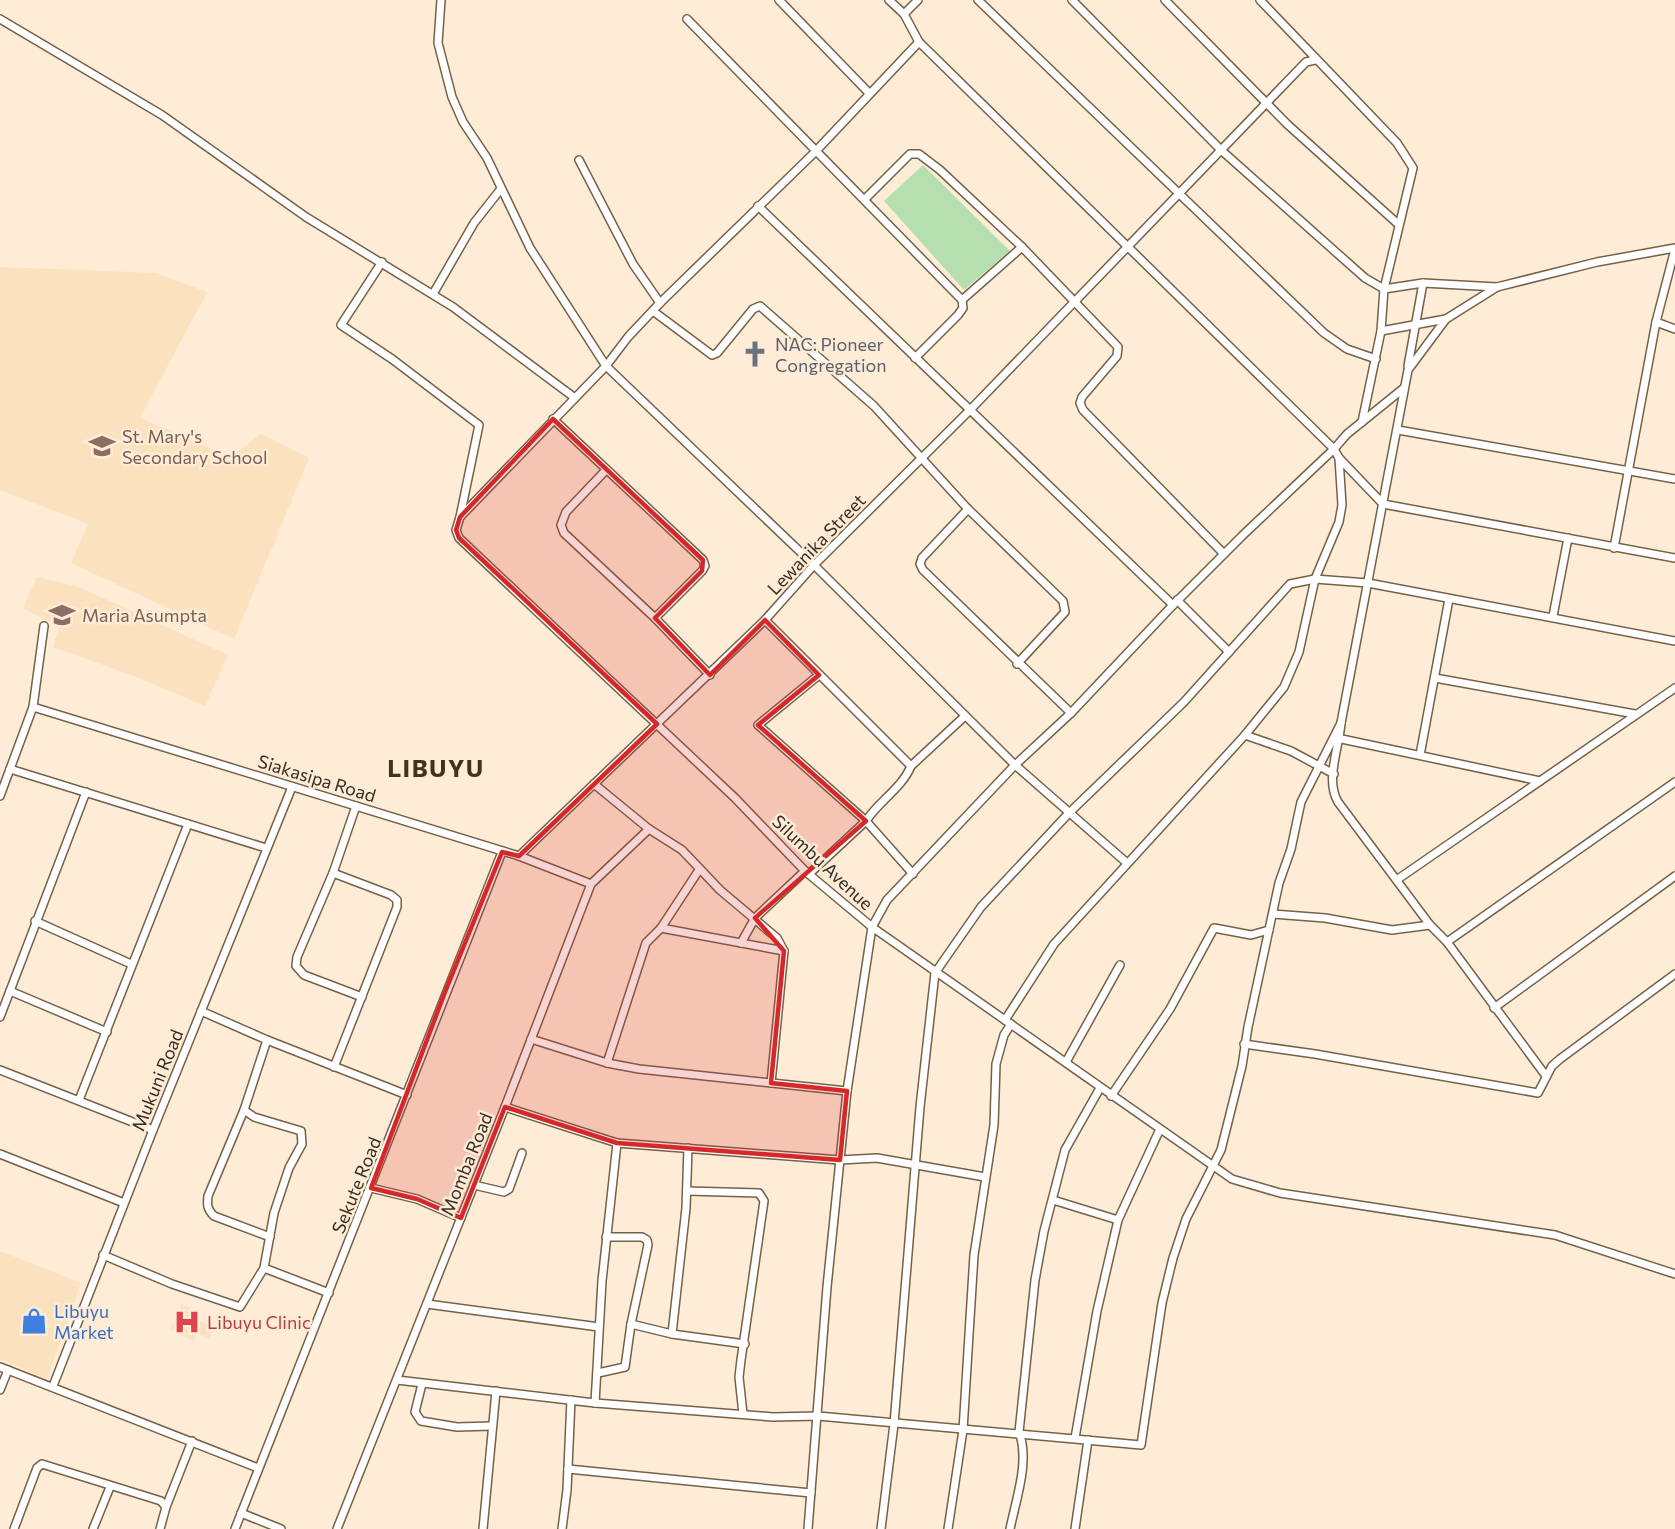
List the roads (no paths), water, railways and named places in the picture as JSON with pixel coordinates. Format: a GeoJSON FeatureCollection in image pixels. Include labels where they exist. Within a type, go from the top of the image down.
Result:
{"type":"FeatureCollection","features":[{"type":"Feature","properties":{"kind":"street"},"geometry":{"type":"LineString","coordinates":[[441,0],[438,43],[442,63],[463,122],[487,158],[500,190],[530,248],[606,366],[814,565],[1015,765],[1127,863]]}},
{"type":"Feature","properties":{"kind":"street"},"geometry":{"type":"LineString","coordinates":[[779,0],[869,93]]}},
{"type":"Feature","properties":{"kind":"street"},"geometry":{"type":"LineString","coordinates":[[889,0],[904,14],[919,42],[1334,449],[1339,458],[1383,504],[1675,558]]}},
{"type":"Feature","properties":{"kind":"street"},"geometry":{"type":"LineString","coordinates":[[904,14],[918,0]]}},
{"type":"Feature","properties":{"kind":"street"},"geometry":{"type":"LineString","coordinates":[[978,0],[1336,343],[1347,350],[1376,359]]}},
{"type":"Feature","properties":{"kind":"street"},"geometry":{"type":"LineString","coordinates":[[1072,0],[1221,150],[1356,272],[1384,289],[1423,283],[1497,287],[1597,262],[1675,248],[1656,322],[1626,471],[1614,548]]}},
{"type":"Feature","properties":{"kind":"street"},"geometry":{"type":"LineString","coordinates":[[1165,0],[1198,31],[1267,105],[1398,224]]}},
{"type":"Feature","properties":{"kind":"street"},"geometry":{"type":"LineString","coordinates":[[1260,0],[1315,60],[1397,142],[1413,168],[1384,289],[1381,331],[1362,422]]}},
{"type":"Feature","properties":{"kind":"street"},"geometry":{"type":"LineString","coordinates":[[0,19],[162,115],[306,217],[433,294],[575,398]]}},
{"type":"Feature","properties":{"kind":"street"},"geometry":{"type":"LineString","coordinates":[[687,19],[962,300],[963,308],[915,358]]}},
{"type":"Feature","properties":{"kind":"street"},"geometry":{"type":"LineString","coordinates":[[460,517],[606,366],[628,337],[660,303],[815,152],[919,42]]}},
{"type":"Feature","properties":{"kind":"street","name":"Lewanika Street"},"geometry":{"type":"LineString","coordinates":[[519,856],[765,620],[814,565],[970,410],[1267,105],[1306,62],[1315,60]]}},
{"type":"Feature","properties":{"kind":"street"},"geometry":{"type":"LineString","coordinates":[[865,199],[910,154],[919,154],[940,170],[1022,247],[1119,347],[1119,351],[1082,397],[1080,403],[1083,410],[1224,554]]}},
{"type":"Feature","properties":{"kind":"street"},"geometry":{"type":"LineString","coordinates":[[579,160],[633,264],[660,303]]}},
{"type":"Feature","properties":{"kind":"street"},"geometry":{"type":"LineString","coordinates":[[433,294],[474,223],[500,190]]}},
{"type":"Feature","properties":{"kind":"street"},"geometry":{"type":"LineString","coordinates":[[758,206],[915,358],[1229,652]]}},
{"type":"Feature","properties":{"kind":"street"},"geometry":{"type":"LineString","coordinates":[[962,300],[1022,247]]}},
{"type":"Feature","properties":{"kind":"street"},"geometry":{"type":"LineString","coordinates":[[382,262],[341,325],[411,372],[479,425],[460,517]]}},
{"type":"Feature","properties":{"kind":"street"},"geometry":{"type":"LineString","coordinates":[[1423,283],[1418,324],[1404,388],[1398,430],[1337,738],[1333,793],[1430,925],[1447,942],[1546,1076]]}},
{"type":"Feature","properties":{"kind":"street"},"geometry":{"type":"LineString","coordinates":[[1408,370],[1446,319],[1497,287]]}},
{"type":"Feature","properties":{"kind":"street"},"geometry":{"type":"LineString","coordinates":[[653,311],[712,355],[717,354],[753,309],[760,306],[874,406],[921,459],[1065,606],[1061,617],[1017,664]]}},
{"type":"Feature","properties":{"kind":"street"},"geometry":{"type":"LineString","coordinates":[[1381,331],[1446,319]]}},
{"type":"Feature","properties":{"kind":"street"},"geometry":{"type":"LineString","coordinates":[[1656,322],[1675,329]]}},
{"type":"Feature","properties":{"kind":"street"},"geometry":{"type":"LineString","coordinates":[[808,1529],[827,1287],[847,1091],[872,927],[887,900],[1015,765],[1071,713],[1175,602],[1347,434],[1404,388]]}},
{"type":"Feature","properties":{"kind":"street"},"geometry":{"type":"LineString","coordinates":[[553,419],[703,560],[705,566],[656,618]]}},
{"type":"Feature","properties":{"kind":"street"},"geometry":{"type":"LineString","coordinates":[[1398,430],[1675,479]]}},
{"type":"Feature","properties":{"kind":"street"},"geometry":{"type":"LineString","coordinates":[[948,1529],[963,1430],[974,1255],[994,1125],[996,1064],[1008,1022],[1054,944],[1245,735],[1284,687],[1293,670],[1310,614],[1315,579],[1331,544],[1340,513],[1339,458]]}},
{"type":"Feature","properties":{"kind":"street"},"geometry":{"type":"LineString","coordinates":[[606,470],[566,512],[561,525],[564,533],[656,618],[710,675]]}},
{"type":"Feature","properties":{"kind":"street"},"geometry":{"type":"LineString","coordinates":[[968,508],[922,558],[920,564],[922,570],[1017,664],[1071,713]]}},
{"type":"Feature","properties":{"kind":"street","name":"Silumbu Avenue"},"geometry":{"type":"LineString","coordinates":[[460,517],[456,530],[459,538],[735,798],[807,872],[872,927],[935,973],[1232,1179],[1280,1193],[1555,1235],[1675,1274]]}},
{"type":"Feature","properties":{"kind":"street"},"geometry":{"type":"LineString","coordinates":[[1553,616],[1568,538]]}},
{"type":"Feature","properties":{"kind":"street"},"geometry":{"type":"LineString","coordinates":[[881,1529],[894,1424],[928,1022],[935,973],[981,907],[1068,813],[1151,735],[1290,584],[1315,579],[1368,583],[1553,616],[1675,641]]}},
{"type":"Feature","properties":{"kind":"street"},"geometry":{"type":"LineString","coordinates":[[1420,755],[1449,599]]}},
{"type":"Feature","properties":{"kind":"street"},"geometry":{"type":"LineString","coordinates":[[765,620],[911,766]]}},
{"type":"Feature","properties":{"kind":"street"},"geometry":{"type":"LineString","coordinates":[[0,796],[33,707],[44,626]]}},
{"type":"Feature","properties":{"kind":"street"},"geometry":{"type":"LineString","coordinates":[[819,675],[758,725],[866,821],[913,874]]}},
{"type":"Feature","properties":{"kind":"street"},"geometry":{"type":"LineString","coordinates":[[1435,678],[1635,714]]}},
{"type":"Feature","properties":{"kind":"street"},"geometry":{"type":"LineString","coordinates":[[1398,879],[1675,688]]}},
{"type":"Feature","properties":{"kind":"street","name":"Siakasipa Road"},"geometry":{"type":"LineString","coordinates":[[33,707],[519,856],[591,884]]}},
{"type":"Feature","properties":{"kind":"street"},"geometry":{"type":"LineString","coordinates":[[741,943],[755,918],[866,821],[875,807],[907,776],[911,766],[965,716]]}},
{"type":"Feature","properties":{"kind":"street"},"geometry":{"type":"LineString","coordinates":[[1245,735],[1291,751],[1334,774]]}},
{"type":"Feature","properties":{"kind":"street"},"geometry":{"type":"LineString","coordinates":[[1337,738],[1540,780]]}},
{"type":"Feature","properties":{"kind":"street"},"geometry":{"type":"LineString","coordinates":[[397,1380],[496,1390],[572,1401],[743,1414],[818,1416],[963,1430],[1019,1432],[1141,1445],[1162,1303],[1173,1258],[1186,1219],[1221,1150],[1242,1066],[1244,1044],[1269,930],[1301,802],[1318,765],[1337,738]]}},
{"type":"Feature","properties":{"kind":"street"},"geometry":{"type":"LineString","coordinates":[[10,769],[266,848]]}},
{"type":"Feature","properties":{"kind":"street"},"geometry":{"type":"LineString","coordinates":[[1447,942],[1675,782]]}},
{"type":"Feature","properties":{"kind":"street"},"geometry":{"type":"LineString","coordinates":[[594,784],[649,829],[682,850],[720,890],[777,938],[784,951],[771,1083]]}},
{"type":"Feature","properties":{"kind":"street","name":"Mukuni Road"},"geometry":{"type":"LineString","coordinates":[[53,1386],[103,1255],[292,787]]}},
{"type":"Feature","properties":{"kind":"street"},"geometry":{"type":"LineString","coordinates":[[0,1017],[86,792]]}},
{"type":"Feature","properties":{"kind":"street"},"geometry":{"type":"LineString","coordinates":[[356,806],[333,873],[297,957],[296,966],[304,975],[362,997]]}},
{"type":"Feature","properties":{"kind":"street"},"geometry":{"type":"LineString","coordinates":[[79,1100],[107,1032],[131,963],[188,824]]}},
{"type":"Feature","properties":{"kind":"street","name":"Momba Road"},"geometry":{"type":"LineString","coordinates":[[337,1529],[591,884],[649,829]]}},
{"type":"Feature","properties":{"kind":"street","name":"Sekute Road"},"geometry":{"type":"LineString","coordinates":[[235,1529],[502,852]]}},
{"type":"Feature","properties":{"kind":"street"},"geometry":{"type":"LineString","coordinates":[[607,1063],[646,944],[661,928],[699,870]]}},
{"type":"Feature","properties":{"kind":"street"},"geometry":{"type":"LineString","coordinates":[[333,873],[392,895],[397,900],[397,907],[334,1067]]}},
{"type":"Feature","properties":{"kind":"street"},"geometry":{"type":"LineString","coordinates":[[1494,1008],[1675,876]]}},
{"type":"Feature","properties":{"kind":"street"},"geometry":{"type":"LineString","coordinates":[[1273,914],[1325,918],[1392,930],[1430,925]]}},
{"type":"Feature","properties":{"kind":"street"},"geometry":{"type":"LineString","coordinates":[[35,921],[131,963]]}},
{"type":"Feature","properties":{"kind":"street"},"geometry":{"type":"LineString","coordinates":[[661,928],[784,951]]}},
{"type":"Feature","properties":{"kind":"street"},"geometry":{"type":"LineString","coordinates":[[1111,1096],[1170,1009],[1214,928],[1251,935],[1269,930]]}},
{"type":"Feature","properties":{"kind":"street"},"geometry":{"type":"LineString","coordinates":[[1066,1062],[1120,965]]}},
{"type":"Feature","properties":{"kind":"street"},"geometry":{"type":"LineString","coordinates":[[1244,1044],[1315,1054],[1538,1093],[1546,1076],[1560,1059],[1675,974]]}},
{"type":"Feature","properties":{"kind":"street"},"geometry":{"type":"LineString","coordinates":[[10,991],[107,1032]]}},
{"type":"Feature","properties":{"kind":"street"},"geometry":{"type":"LineString","coordinates":[[201,1011],[267,1040],[407,1095]]}},
{"type":"Feature","properties":{"kind":"street"},"geometry":{"type":"LineString","coordinates":[[531,1039],[607,1063],[847,1091]]}},
{"type":"Feature","properties":{"kind":"street"},"geometry":{"type":"LineString","coordinates":[[267,1040],[244,1110],[208,1196],[208,1210],[214,1216],[270,1237]]}},
{"type":"Feature","properties":{"kind":"street"},"geometry":{"type":"LineString","coordinates":[[0,1070],[153,1130]]}},
{"type":"Feature","properties":{"kind":"street"},"geometry":{"type":"LineString","coordinates":[[1010,1529],[1024,1458],[1024,1444],[1019,1432],[1035,1280],[1065,1150],[1100,1088]]}},
{"type":"Feature","properties":{"kind":"street"},"geometry":{"type":"LineString","coordinates":[[505,1107],[617,1143],[840,1160],[877,1158],[985,1177]]}},
{"type":"Feature","properties":{"kind":"street"},"geometry":{"type":"LineString","coordinates":[[103,1255],[172,1284],[240,1307],[264,1268],[282,1187],[302,1144],[302,1131],[254,1117],[244,1110]]}},
{"type":"Feature","properties":{"kind":"street"},"geometry":{"type":"LineString","coordinates":[[1075,1438],[1097,1311],[1118,1220],[1160,1129]]}},
{"type":"Feature","properties":{"kind":"street"},"geometry":{"type":"LineString","coordinates":[[595,1403],[606,1237],[617,1143]]}},
{"type":"Feature","properties":{"kind":"street"},"geometry":{"type":"LineString","coordinates":[[672,1334],[687,1191],[688,1148]]}},
{"type":"Feature","properties":{"kind":"street"},"geometry":{"type":"LineString","coordinates":[[474,1185],[504,1192],[509,1189],[522,1153]]}},
{"type":"Feature","properties":{"kind":"street"},"geometry":{"type":"LineString","coordinates":[[0,1154],[124,1203]]}},
{"type":"Feature","properties":{"kind":"street"},"geometry":{"type":"LineString","coordinates":[[371,1188],[417,1199],[461,1218]]}},
{"type":"Feature","properties":{"kind":"street"},"geometry":{"type":"LineString","coordinates":[[687,1191],[759,1193],[763,1196],[758,1260],[748,1304],[745,1344],[739,1377],[743,1414]]}},
{"type":"Feature","properties":{"kind":"street"},"geometry":{"type":"LineString","coordinates":[[1053,1200],[1118,1220]]}},
{"type":"Feature","properties":{"kind":"street"},"geometry":{"type":"LineString","coordinates":[[597,1373],[626,1367],[631,1324],[646,1264],[647,1240],[606,1237]]}},
{"type":"Feature","properties":{"kind":"street"},"geometry":{"type":"LineString","coordinates":[[264,1268],[329,1293]]}},
{"type":"Feature","properties":{"kind":"street"},"geometry":{"type":"LineString","coordinates":[[426,1304],[599,1327]]}},
{"type":"Feature","properties":{"kind":"street"},"geometry":{"type":"LineString","coordinates":[[631,1324],[672,1334],[745,1344]]}},
{"type":"Feature","properties":{"kind":"street"},"geometry":{"type":"LineString","coordinates":[[0,1367],[258,1468]]}},
{"type":"Feature","properties":{"kind":"street"},"geometry":{"type":"LineString","coordinates":[[0,1390],[8,1370]]}},
{"type":"Feature","properties":{"kind":"street"},"geometry":{"type":"LineString","coordinates":[[422,1384],[415,1412],[421,1421],[457,1426],[492,1426]]}},
{"type":"Feature","properties":{"kind":"street"},"geometry":{"type":"LineString","coordinates":[[483,1529],[496,1390]]}},
{"type":"Feature","properties":{"kind":"street"},"geometry":{"type":"LineString","coordinates":[[562,1529],[572,1401]]}},
{"type":"Feature","properties":{"kind":"street"},"geometry":{"type":"LineString","coordinates":[[1075,1529],[1088,1440]]}},
{"type":"Feature","properties":{"kind":"street"},"geometry":{"type":"LineString","coordinates":[[160,1529],[166,1507],[192,1441]]}},
{"type":"Feature","properties":{"kind":"street"},"geometry":{"type":"LineString","coordinates":[[14,1529],[37,1468],[42,1464],[161,1501],[166,1507]]}},
{"type":"Feature","properties":{"kind":"street"},"geometry":{"type":"LineString","coordinates":[[568,1469],[811,1493]]}},
{"type":"Feature","properties":{"kind":"street"},"geometry":{"type":"LineString","coordinates":[[93,1529],[110,1487]]}},
{"type":"Feature","properties":{"kind":"street"},"geometry":{"type":"LineString","coordinates":[[241,1513],[280,1529]]}},
{"type":"Feature","properties":{"kind":"place","name":"NAC: Pioneer Congregation"},"geometry":{"type":"Point","coordinates":[755,354]}},
{"type":"Feature","properties":{"kind":"place","name":"St. Mary's Secondary School"},"geometry":{"type":"Point","coordinates":[102,446]}},
{"type":"Feature","properties":{"kind":"place","name":"Maria Asumpta"},"geometry":{"type":"Point","coordinates":[62,615]}},
{"type":"Feature","properties":{"kind":"place","name":"Libuyu Market"},"geometry":{"type":"Point","coordinates":[34,1321]}},
{"type":"Feature","properties":{"kind":"place","name":"Libuyu Clinic"},"geometry":{"type":"Point","coordinates":[187,1322]}},
{"type":"Feature","properties":{"kind":"district","name":"LIBUYU"},"geometry":{"type":"Point","coordinates":[436,767]}}]}
